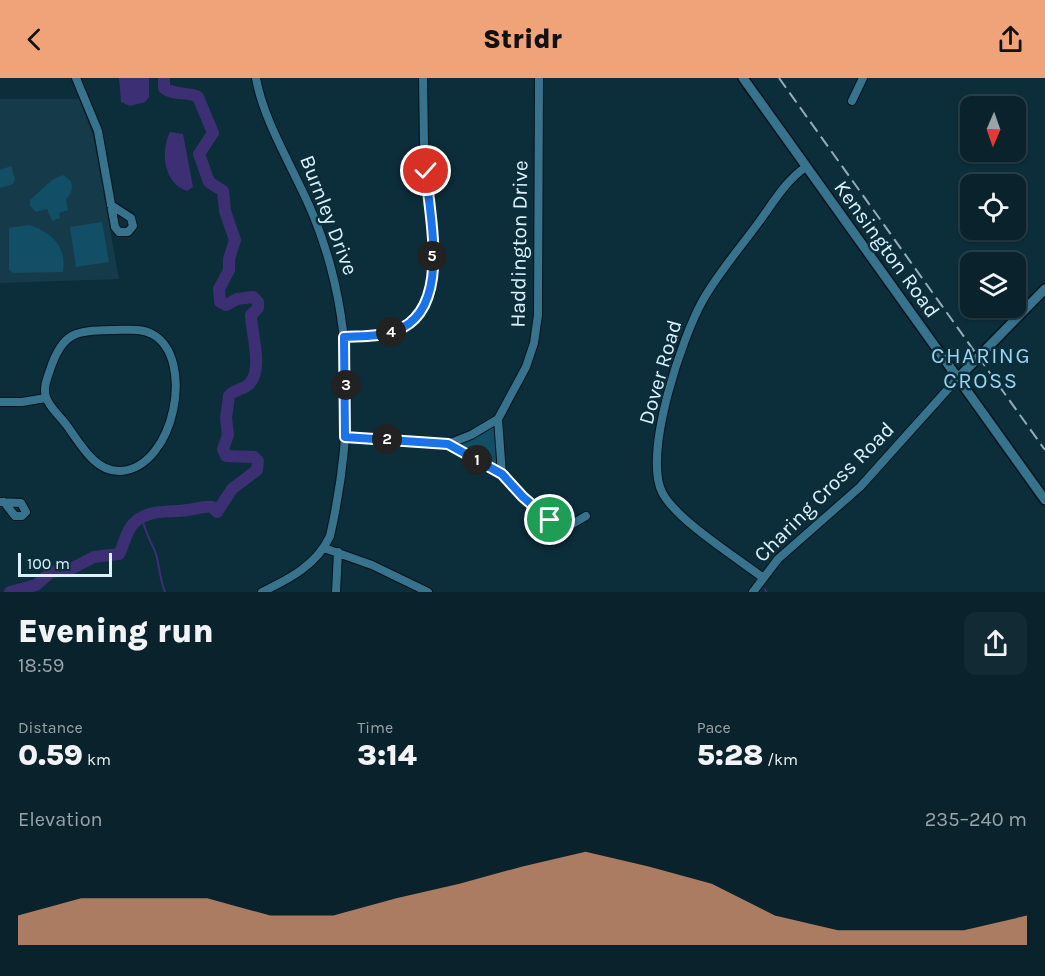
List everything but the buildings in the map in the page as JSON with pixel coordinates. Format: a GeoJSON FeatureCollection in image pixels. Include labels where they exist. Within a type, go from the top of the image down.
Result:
{"type":"FeatureCollection","features":[{"type":"Feature","properties":{"kind":"street"},"geometry":{"type":"LineString","coordinates":[[76,78],[98,131],[111,205]]}},
{"type":"Feature","properties":{"kind":"street","name":"Burnley Drive"},"geometry":{"type":"LineString","coordinates":[[256,78],[264,106],[329,254],[342,309],[344,337],[345,437],[336,507],[324,548],[310,565],[262,592]]}},
{"type":"Feature","properties":{"kind":"street"},"geometry":{"type":"LineString","coordinates":[[344,337],[386,334],[401,328],[421,312],[430,293],[433,260],[424,142],[423,78]]}},
{"type":"Feature","properties":{"kind":"street","name":"Haddington Drive"},"geometry":{"type":"LineString","coordinates":[[498,419],[522,376],[537,331],[539,78]]}},
{"type":"Feature","properties":{"kind":"street","name":"Kensington Road"},"geometry":{"type":"LineString","coordinates":[[743,78],[1045,500]]}},
{"type":"Feature","properties":{"kind":"street"},"geometry":{"type":"LineString","coordinates":[[852,101],[863,78]]}},
{"type":"Feature","properties":{"kind":"street","name":"Dover Road"},"geometry":{"type":"LineString","coordinates":[[762,578],[669,502],[659,485],[657,455],[673,378],[697,311],[714,282],[767,209],[791,179],[806,166]]}},
{"type":"Feature","properties":{"kind":"street","name":"Charing Cross Road"},"geometry":{"type":"LineString","coordinates":[[753,592],[778,559],[860,487],[957,380],[1045,289]]}},
{"type":"Feature","properties":{"kind":"street"},"geometry":{"type":"LineString","coordinates":[[95,330],[142,330],[161,340],[171,358],[173,402],[165,436],[146,461],[128,470],[114,470],[96,462],[46,398],[46,381],[56,353],[63,341],[74,334],[95,330]]}},
{"type":"Feature","properties":{"kind":"street"},"geometry":{"type":"LineString","coordinates":[[0,402],[22,402],[46,398]]}},
{"type":"Feature","properties":{"kind":"street"},"geometry":{"type":"LineString","coordinates":[[448,444],[498,419],[502,474]]}},
{"type":"Feature","properties":{"kind":"street"},"geometry":{"type":"LineString","coordinates":[[345,437],[448,444],[502,474],[523,497],[555,523],[568,526],[586,516]]}},
{"type":"Feature","properties":{"kind":"street"},"geometry":{"type":"LineString","coordinates":[[324,548],[372,565],[428,592]]}},
{"type":"Feature","properties":{"kind":"street"},"geometry":{"type":"LineString","coordinates":[[336,592],[338,552]]}},
{"type":"Feature","properties":{"kind":"shaded area"},"geometry":{"type":"Polygon","coordinates":[[[119,78],[149,78],[149,97],[145,102],[130,106],[121,102],[119,78]]]}},
{"type":"Feature","properties":{"kind":"shaded area"},"geometry":{"type":"Polygon","coordinates":[[[0,99],[79,99],[93,135],[119,279],[0,283],[0,99]]]}},
{"type":"Feature","properties":{"kind":"shaded area"},"geometry":{"type":"Polygon","coordinates":[[[170,132],[183,134],[193,187],[187,191],[173,181],[166,166],[165,149],[170,132]]]}},
{"type":"Feature","properties":{"kind":"shaded area"},"geometry":{"type":"Polygon","coordinates":[[[11,166],[15,179],[13,184],[0,188],[0,170],[11,166]]]}},
{"type":"Feature","properties":{"kind":"shaded area"},"geometry":{"type":"Polygon","coordinates":[[[63,175],[72,184],[72,191],[66,199],[68,210],[59,213],[60,218],[52,221],[47,209],[36,212],[30,206],[30,200],[52,180],[63,175]]]}},
{"type":"Feature","properties":{"kind":"shaded area"},"geometry":{"type":"Polygon","coordinates":[[[102,222],[109,262],[76,267],[70,227],[102,222]]]}},
{"type":"Feature","properties":{"kind":"shaded area"},"geometry":{"type":"Polygon","coordinates":[[[29,225],[45,232],[56,242],[63,255],[63,272],[13,273],[9,270],[9,228],[29,225]]]}},
{"type":"Feature","properties":{"kind":"shaded area"},"geometry":{"type":"Polygon","coordinates":[[[494,424],[496,467],[457,446],[494,424]]]}},
{"type":"Feature","properties":{"kind":"waterway"},"geometry":{"type":"LineString","coordinates":[[10,592],[36,585],[51,572],[69,570],[94,557],[119,554],[131,527],[145,515],[206,507],[212,507],[217,512],[232,489],[257,470],[258,461],[254,457],[226,456],[223,449],[228,435],[226,418],[229,396],[249,384],[256,370],[251,315],[258,308],[258,302],[253,297],[237,299],[226,305],[220,302],[219,289],[229,270],[229,259],[235,240],[225,211],[223,191],[209,182],[199,154],[213,133],[198,97],[164,88],[164,78]]}},
{"type":"Feature","properties":{"kind":"waterway"},"geometry":{"type":"LineString","coordinates":[[142,518],[156,553],[165,592]]}},
{"type":"Feature","properties":{"kind":"railway"},"geometry":{"type":"LineString","coordinates":[[779,78],[1045,450]]}},
{"type":"Feature","properties":{"kind":"district","name":"CHARING CROSS"},"geometry":{"type":"Point","coordinates":[981,368]}},
{"type":"Feature","properties":{"kind":"route"},"geometry":{"type":"LineString","coordinates":[[426,171],[433,284],[421,312],[401,328],[386,334],[344,337],[345,437],[448,444],[502,474],[509,484],[550,520]]}}]}
